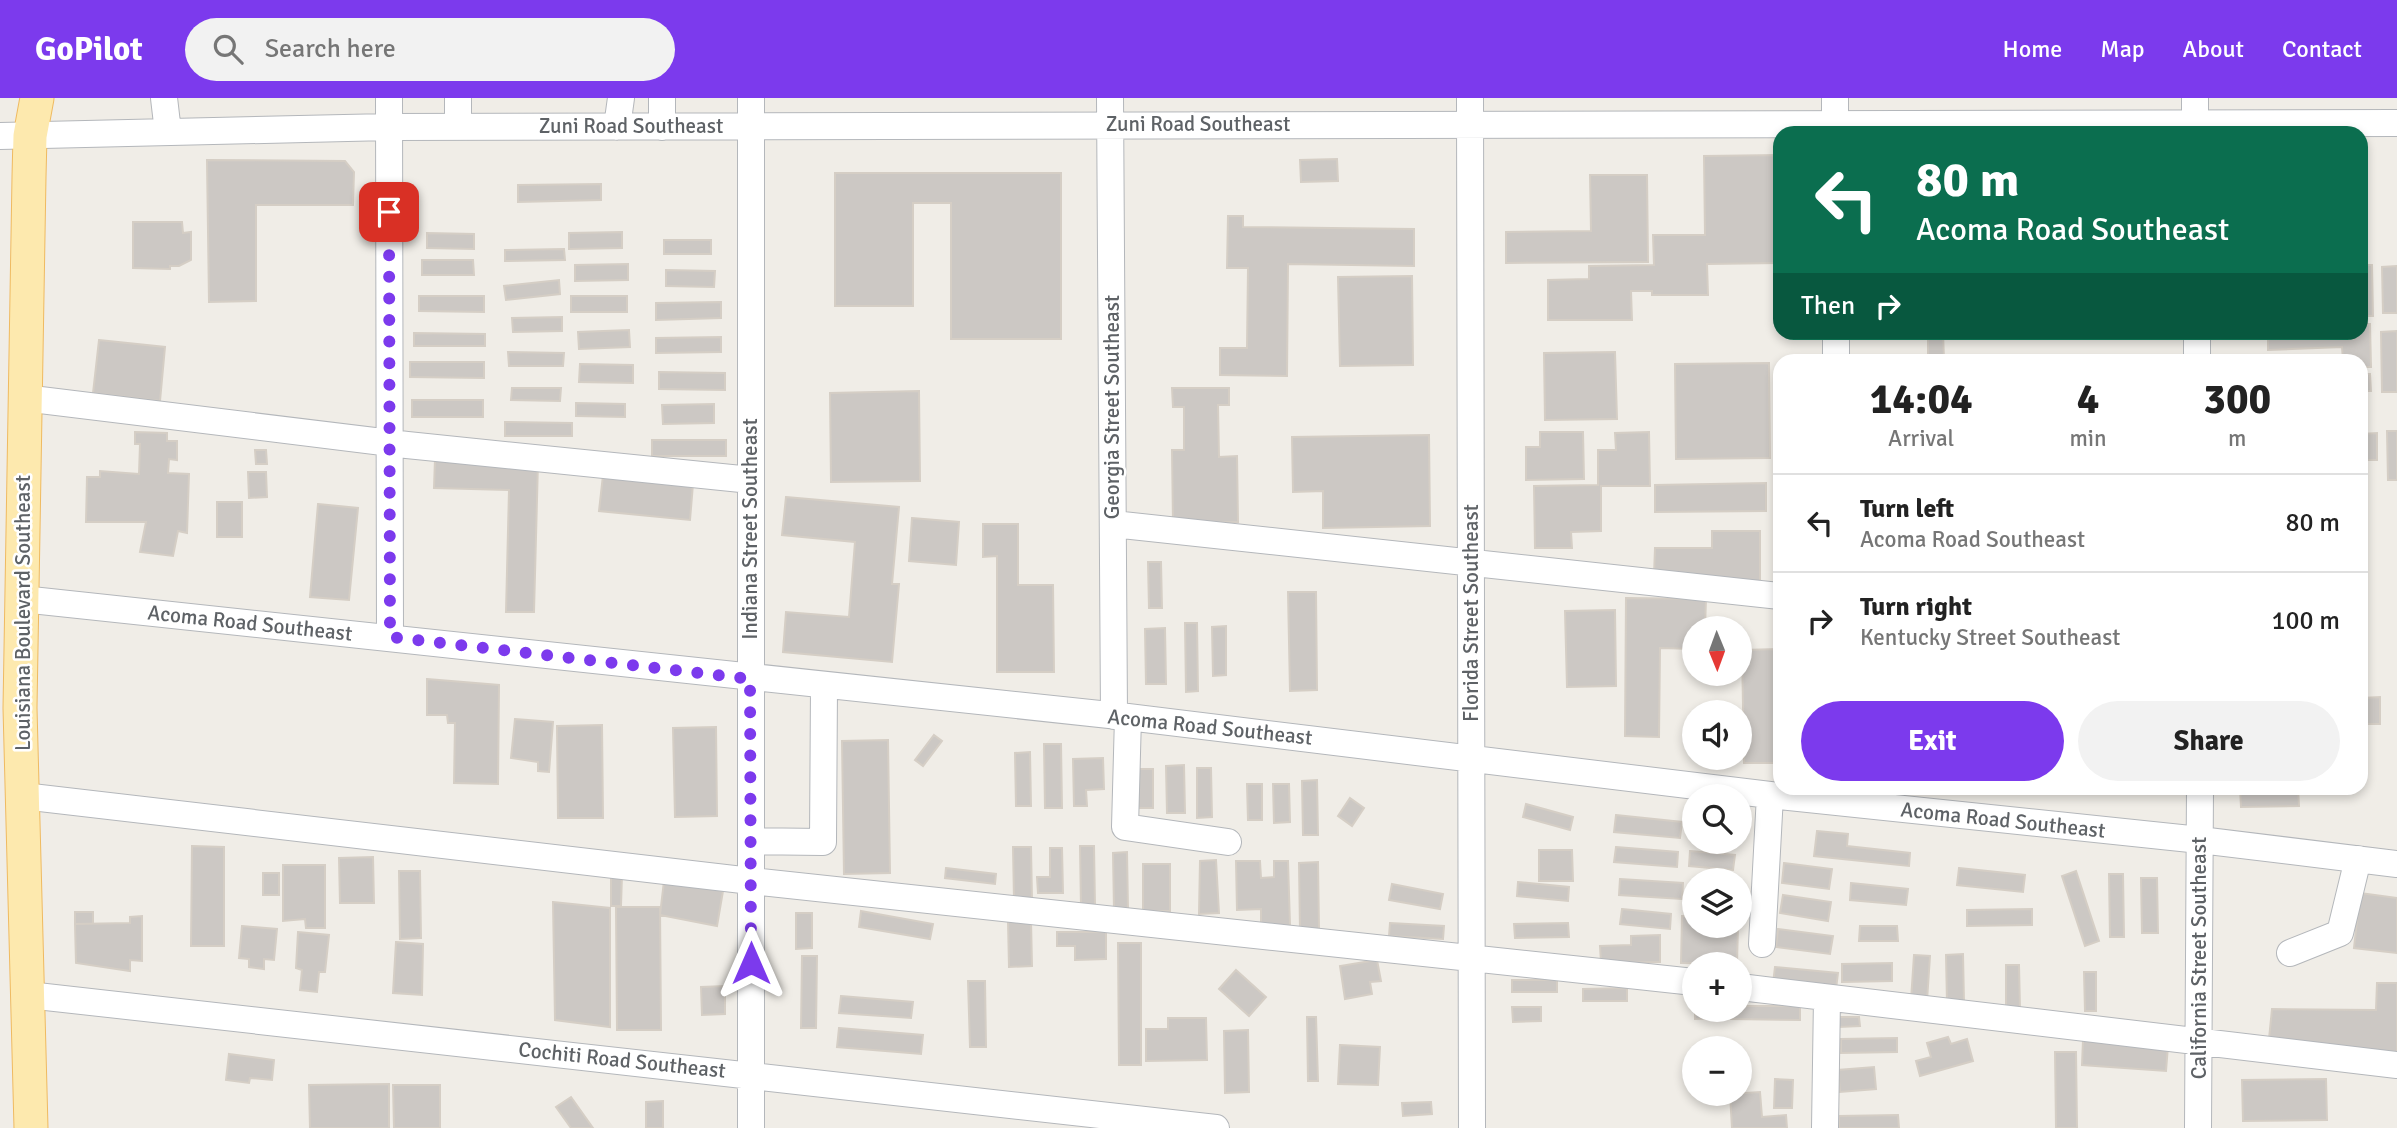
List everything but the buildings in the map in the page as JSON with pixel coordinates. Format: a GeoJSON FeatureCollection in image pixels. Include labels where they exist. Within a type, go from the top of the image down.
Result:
{"type":"FeatureCollection","features":[{"type":"Feature","properties":{"kind":"main road","name":"Louisiana Boulevard Southeast"},"geometry":{"type":"LineString","coordinates":[[31,1128],[23,796],[10,708],[22,599],[24,398],[15,136],[37,98]]}},
{"type":"Feature","properties":{"kind":"street"},"geometry":{"type":"LineString","coordinates":[[164,98],[168,132]]}},
{"type":"Feature","properties":{"kind":"street"},"geometry":{"type":"LineString","coordinates":[[389,98],[390,637]]}},
{"type":"Feature","properties":{"kind":"street"},"geometry":{"type":"LineString","coordinates":[[458,98],[458,127]]}},
{"type":"Feature","properties":{"kind":"street"},"geometry":{"type":"LineString","coordinates":[[617,127],[621,98]]}},
{"type":"Feature","properties":{"kind":"street"},"geometry":{"type":"LineString","coordinates":[[662,98],[662,127]]}},
{"type":"Feature","properties":{"kind":"street","name":"Indiana Street Southeast"},"geometry":{"type":"LineString","coordinates":[[751,98],[751,1128]]}},
{"type":"Feature","properties":{"kind":"street","name":"Zuni Road Southeast"},"geometry":{"type":"LineString","coordinates":[[15,136],[389,127],[751,126],[1110,111],[1470,111],[1835,118],[2195,118],[2397,123]]}},
{"type":"Feature","properties":{"kind":"street","name":"Georgia Street Southeast"},"geometry":{"type":"LineString","coordinates":[[1110,111],[1113,524],[1125,827],[1228,842]]}},
{"type":"Feature","properties":{"kind":"street","name":"Florida Street Southeast"},"geometry":{"type":"LineString","coordinates":[[1470,111],[1472,1128]]}},
{"type":"Feature","properties":{"kind":"street"},"geometry":{"type":"LineString","coordinates":[[24,398],[390,443],[751,480]]}},
{"type":"Feature","properties":{"kind":"street"},"geometry":{"type":"LineString","coordinates":[[1113,524],[1773,595]]}},
{"type":"Feature","properties":{"kind":"street","name":"Acoma Road Southeast"},"geometry":{"type":"LineString","coordinates":[[22,599],[1121,717],[1472,757],[1770,795],[1836,795],[2397,864]]}},
{"type":"Feature","properties":{"kind":"street"},"geometry":{"type":"LineString","coordinates":[[751,841],[822,842],[824,687]]}},
{"type":"Feature","properties":{"kind":"street"},"geometry":{"type":"LineString","coordinates":[[1762,944],[1770,795]]}},
{"type":"Feature","properties":{"kind":"street","name":"California Street Southeast"},"geometry":{"type":"LineString","coordinates":[[2198,1128],[2200,795]]}},
{"type":"Feature","properties":{"kind":"street"},"geometry":{"type":"LineString","coordinates":[[23,796],[751,881],[1472,956],[1682,981]]}},
{"type":"Feature","properties":{"kind":"street"},"geometry":{"type":"LineString","coordinates":[[2290,953],[2340,933],[2358,859]]}},
{"type":"Feature","properties":{"kind":"street"},"geometry":{"type":"LineString","coordinates":[[1752,989],[2397,1065]]}},
{"type":"Feature","properties":{"kind":"street","name":"Cochiti Road Southeast"},"geometry":{"type":"LineString","coordinates":[[28,995],[1216,1128]]}},
{"type":"Feature","properties":{"kind":"street"},"geometry":{"type":"LineString","coordinates":[[1825,1128],[1827,998]]}},
{"type":"Feature","properties":{"kind":"route"},"geometry":{"type":"LineString","coordinates":[[389,212],[390,637],[750,679],[751,963]]}}]}
